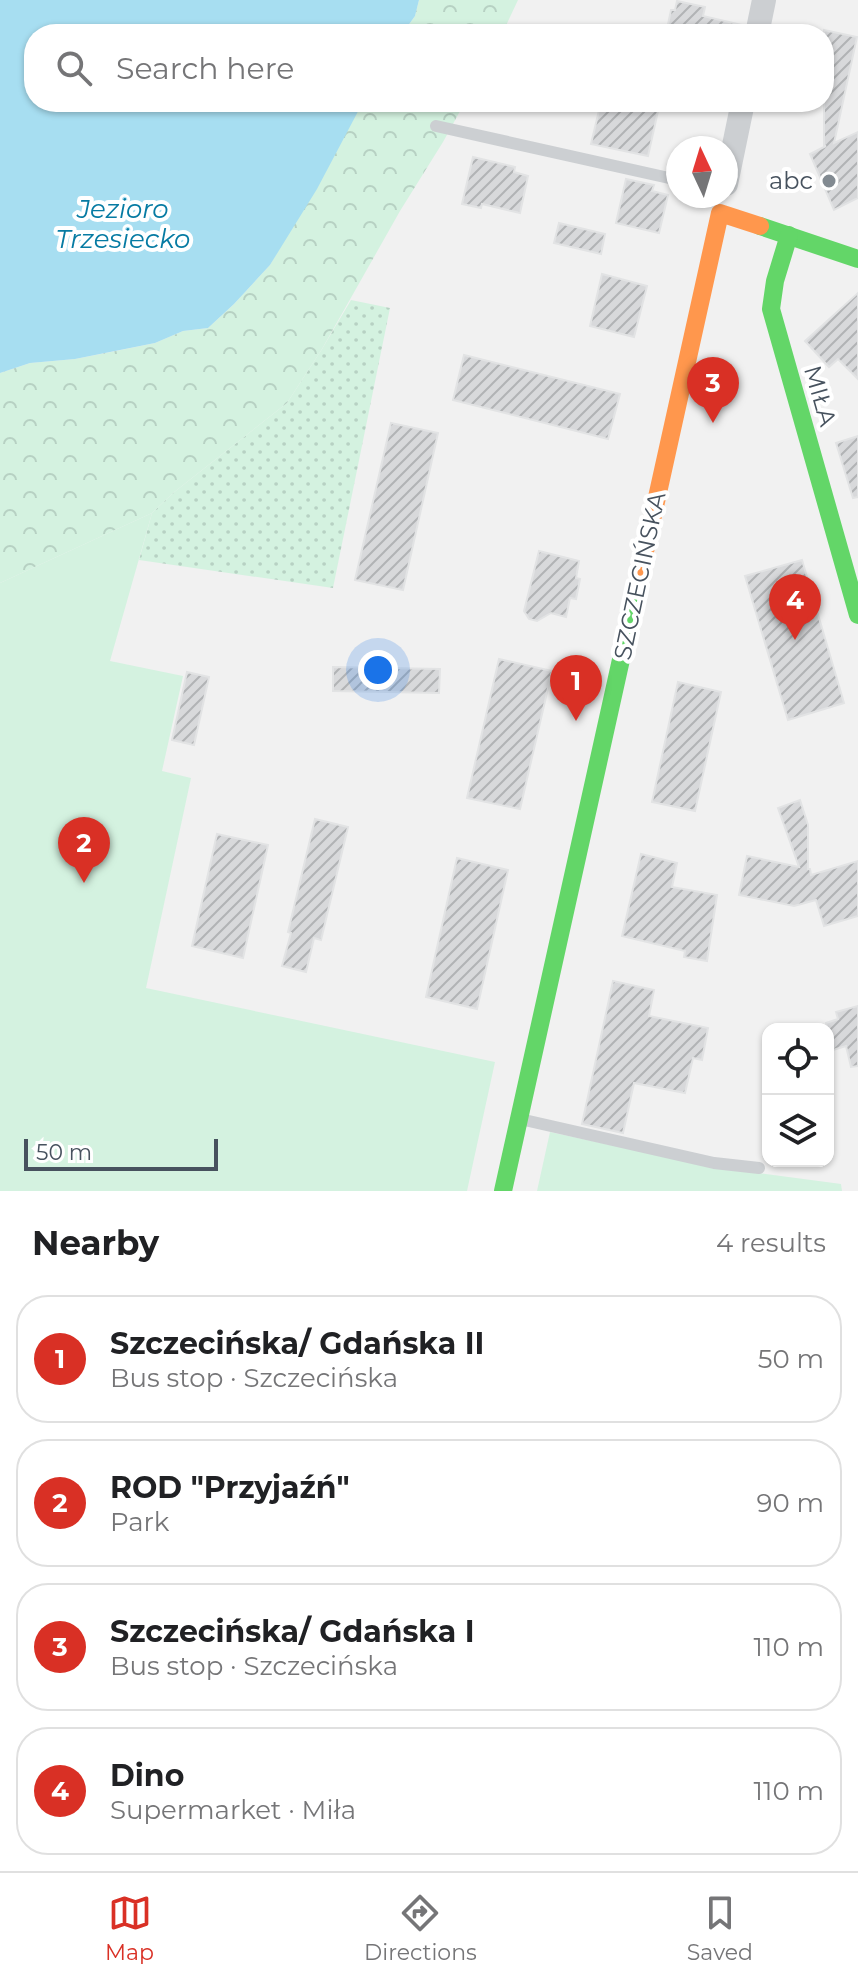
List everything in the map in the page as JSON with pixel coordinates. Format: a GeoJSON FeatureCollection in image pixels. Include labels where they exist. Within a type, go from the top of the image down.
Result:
{"type":"FeatureCollection","features":[{"type":"Feature","properties":{"kind":"street"},"geometry":{"type":"LineString","coordinates":[[759,24],[764,0]]}},
{"type":"Feature","properties":{"kind":"street"},"geometry":{"type":"LineString","coordinates":[[736,136],[741,112]]}},
{"type":"Feature","properties":{"kind":"street","name":"SZCZECIŃSKA"},"geometry":{"type":"LineString","coordinates":[[503,1191],[721,208]]}},
{"type":"Feature","properties":{"kind":"street"},"geometry":{"type":"LineString","coordinates":[[731,208],[789,235],[858,259]]}},
{"type":"Feature","properties":{"kind":"street","name":"MIŁA"},"geometry":{"type":"LineString","coordinates":[[789,235],[775,281],[771,309],[858,615]]}},
{"type":"Feature","properties":{"kind":"lane"},"geometry":{"type":"LineString","coordinates":[[436,126],[666,177]]}},
{"type":"Feature","properties":{"kind":"lane"},"geometry":{"type":"LineString","coordinates":[[520,1119],[714,1163],[759,1168]]}},
{"type":"Feature","properties":{"kind":"green space"},"geometry":{"type":"Polygon","coordinates":[[[419,0],[518,0],[507,24],[409,24],[419,0]]]}},
{"type":"Feature","properties":{"kind":"green space"},"geometry":{"type":"Polygon","coordinates":[[[357,112],[460,112],[322,349],[287,403],[152,513],[0,583],[0,373],[30,363],[75,359],[155,343],[183,331],[208,328],[270,265],[357,112]]]}},
{"type":"Feature","properties":{"kind":"green space"},"geometry":{"type":"Polygon","coordinates":[[[351,300],[390,308],[333,588],[139,560],[152,513],[287,403],[351,300]]]}},
{"type":"Feature","properties":{"kind":"green space"},"geometry":{"type":"Polygon","coordinates":[[[152,513],[110,661],[183,676],[162,771],[191,778],[146,988],[495,1062],[467,1191],[0,1191],[0,583],[152,513]]]}},
{"type":"Feature","properties":{"kind":"green space"},"geometry":{"type":"Polygon","coordinates":[[[550,1132],[713,1167],[841,1184],[842,1191],[537,1191],[550,1132]]]}},
{"type":"Feature","properties":{"kind":"water","name":"Jezioro Trzesiecko"},"geometry":{"type":"Polygon","coordinates":[[[0,0],[419,0],[409,24],[24,24],[24,112],[358,112],[317,189],[270,265],[208,328],[183,331],[155,343],[75,359],[30,363],[0,373],[0,0]]]}},
{"type":"Feature","properties":{"kind":"building"},"geometry":{"type":"Polygon","coordinates":[[[677,1],[705,7],[703,16],[738,24],[668,24],[671,10],[675,10],[677,1]]]}},
{"type":"Feature","properties":{"kind":"building"},"geometry":{"type":"Polygon","coordinates":[[[834,32],[857,37],[834,143],[858,132],[858,198],[834,210],[810,154],[824,146],[824,112],[834,112],[834,32]]]}},
{"type":"Feature","properties":{"kind":"building"},"geometry":{"type":"Polygon","coordinates":[[[599,112],[658,112],[648,156],[591,144],[599,112]]]}},
{"type":"Feature","properties":{"kind":"building"},"geometry":{"type":"Polygon","coordinates":[[[473,157],[515,167],[514,172],[528,176],[520,213],[482,204],[481,208],[462,204],[473,157]]]}},
{"type":"Feature","properties":{"kind":"building"},"geometry":{"type":"Polygon","coordinates":[[[626,179],[654,185],[652,191],[666,194],[659,233],[616,223],[626,179]]]}},
{"type":"Feature","properties":{"kind":"building"},"geometry":{"type":"Polygon","coordinates":[[[559,223],[605,234],[601,254],[554,243],[559,223]]]}},
{"type":"Feature","properties":{"kind":"building"},"geometry":{"type":"Polygon","coordinates":[[[602,274],[647,286],[634,337],[590,326],[602,274]]]}},
{"type":"Feature","properties":{"kind":"building"},"geometry":{"type":"Polygon","coordinates":[[[858,293],[858,379],[838,359],[829,367],[805,341],[858,293]]]}},
{"type":"Feature","properties":{"kind":"building"},"geometry":{"type":"Polygon","coordinates":[[[464,355],[620,394],[608,439],[453,400],[464,355]]]}},
{"type":"Feature","properties":{"kind":"building"},"geometry":{"type":"Polygon","coordinates":[[[391,423],[438,433],[403,590],[355,580],[391,423]]]}},
{"type":"Feature","properties":{"kind":"building"},"geometry":{"type":"Polygon","coordinates":[[[858,436],[858,497],[853,498],[836,443],[858,436]]]}},
{"type":"Feature","properties":{"kind":"building"},"geometry":{"type":"Polygon","coordinates":[[[539,551],[579,561],[576,578],[580,579],[576,599],[570,598],[566,617],[551,613],[537,621],[529,619],[524,611],[539,551]]]}},
{"type":"Feature","properties":{"kind":"building"},"geometry":{"type":"Polygon","coordinates":[[[802,560],[844,703],[788,720],[745,576],[802,560]]]}},
{"type":"Feature","properties":{"kind":"building"},"geometry":{"type":"Polygon","coordinates":[[[499,659],[552,671],[520,809],[467,798],[499,659]]]}},
{"type":"Feature","properties":{"kind":"building"},"geometry":{"type":"Polygon","coordinates":[[[333,667],[440,669],[439,693],[333,691],[333,667]]]}},
{"type":"Feature","properties":{"kind":"building"},"geometry":{"type":"Polygon","coordinates":[[[187,672],[209,677],[194,745],[172,740],[187,672]]]}},
{"type":"Feature","properties":{"kind":"building"},"geometry":{"type":"Polygon","coordinates":[[[678,682],[721,692],[695,811],[652,802],[678,682]]]}},
{"type":"Feature","properties":{"kind":"building"},"geometry":{"type":"Polygon","coordinates":[[[800,800],[808,825],[808,869],[811,875],[858,861],[858,916],[824,926],[816,900],[794,906],[739,895],[747,856],[799,867],[778,808],[800,800]]]}},
{"type":"Feature","properties":{"kind":"building"},"geometry":{"type":"Polygon","coordinates":[[[315,819],[348,827],[321,940],[314,938],[306,972],[282,966],[315,819]]]}},
{"type":"Feature","properties":{"kind":"building"},"geometry":{"type":"Polygon","coordinates":[[[217,834],[268,845],[243,958],[192,946],[217,834]]]}},
{"type":"Feature","properties":{"kind":"building"},"geometry":{"type":"Polygon","coordinates":[[[641,854],[677,863],[672,887],[717,895],[707,961],[684,957],[685,951],[622,936],[641,854]]]}},
{"type":"Feature","properties":{"kind":"building"},"geometry":{"type":"Polygon","coordinates":[[[457,858],[508,870],[477,1009],[426,997],[457,858]]]}},
{"type":"Feature","properties":{"kind":"building"},"geometry":{"type":"Polygon","coordinates":[[[613,981],[654,990],[649,1016],[708,1028],[702,1060],[693,1058],[685,1093],[634,1083],[623,1133],[582,1124],[613,981]]]}},
{"type":"Feature","properties":{"kind":"building"},"geometry":{"type":"Polygon","coordinates":[[[858,1006],[858,1066],[851,1067],[846,1046],[834,1050],[834,1023],[826,1023],[838,1019],[836,1012],[858,1006]]]}},
{"type":"Feature","properties":{"kind":"traffic: fast"},"geometry":{"type":"LineString","coordinates":[[760,226],[858,259]]}},
{"type":"Feature","properties":{"kind":"traffic: fast"},"geometry":{"type":"LineString","coordinates":[[789,235],[775,281],[771,309],[858,615]]}},
{"type":"Feature","properties":{"kind":"traffic: fast"},"geometry":{"type":"LineString","coordinates":[[503,1191],[640,574]]}},
{"type":"Feature","properties":{"kind":"traffic: slow"},"geometry":{"type":"LineString","coordinates":[[640,574],[720,213],[760,226]]}},
{"type":"Feature","properties":{"kind":"place","name":"abc"},"geometry":{"type":"Point","coordinates":[829,181]}},
{"type":"Feature","properties":{"kind":"place","name":"Szczecińska/ Gdańska I"},"geometry":{"type":"Point","coordinates":[713,423]}},
{"type":"Feature","properties":{"kind":"place","name":"Dino"},"geometry":{"type":"Point","coordinates":[795,640]}},
{"type":"Feature","properties":{"kind":"place","name":"Szczecińska/ Gdańska II"},"geometry":{"type":"Point","coordinates":[576,721]}},
{"type":"Feature","properties":{"kind":"place","name":"ROD \"Przyjaźń\""},"geometry":{"type":"Point","coordinates":[84,883]}}]}
